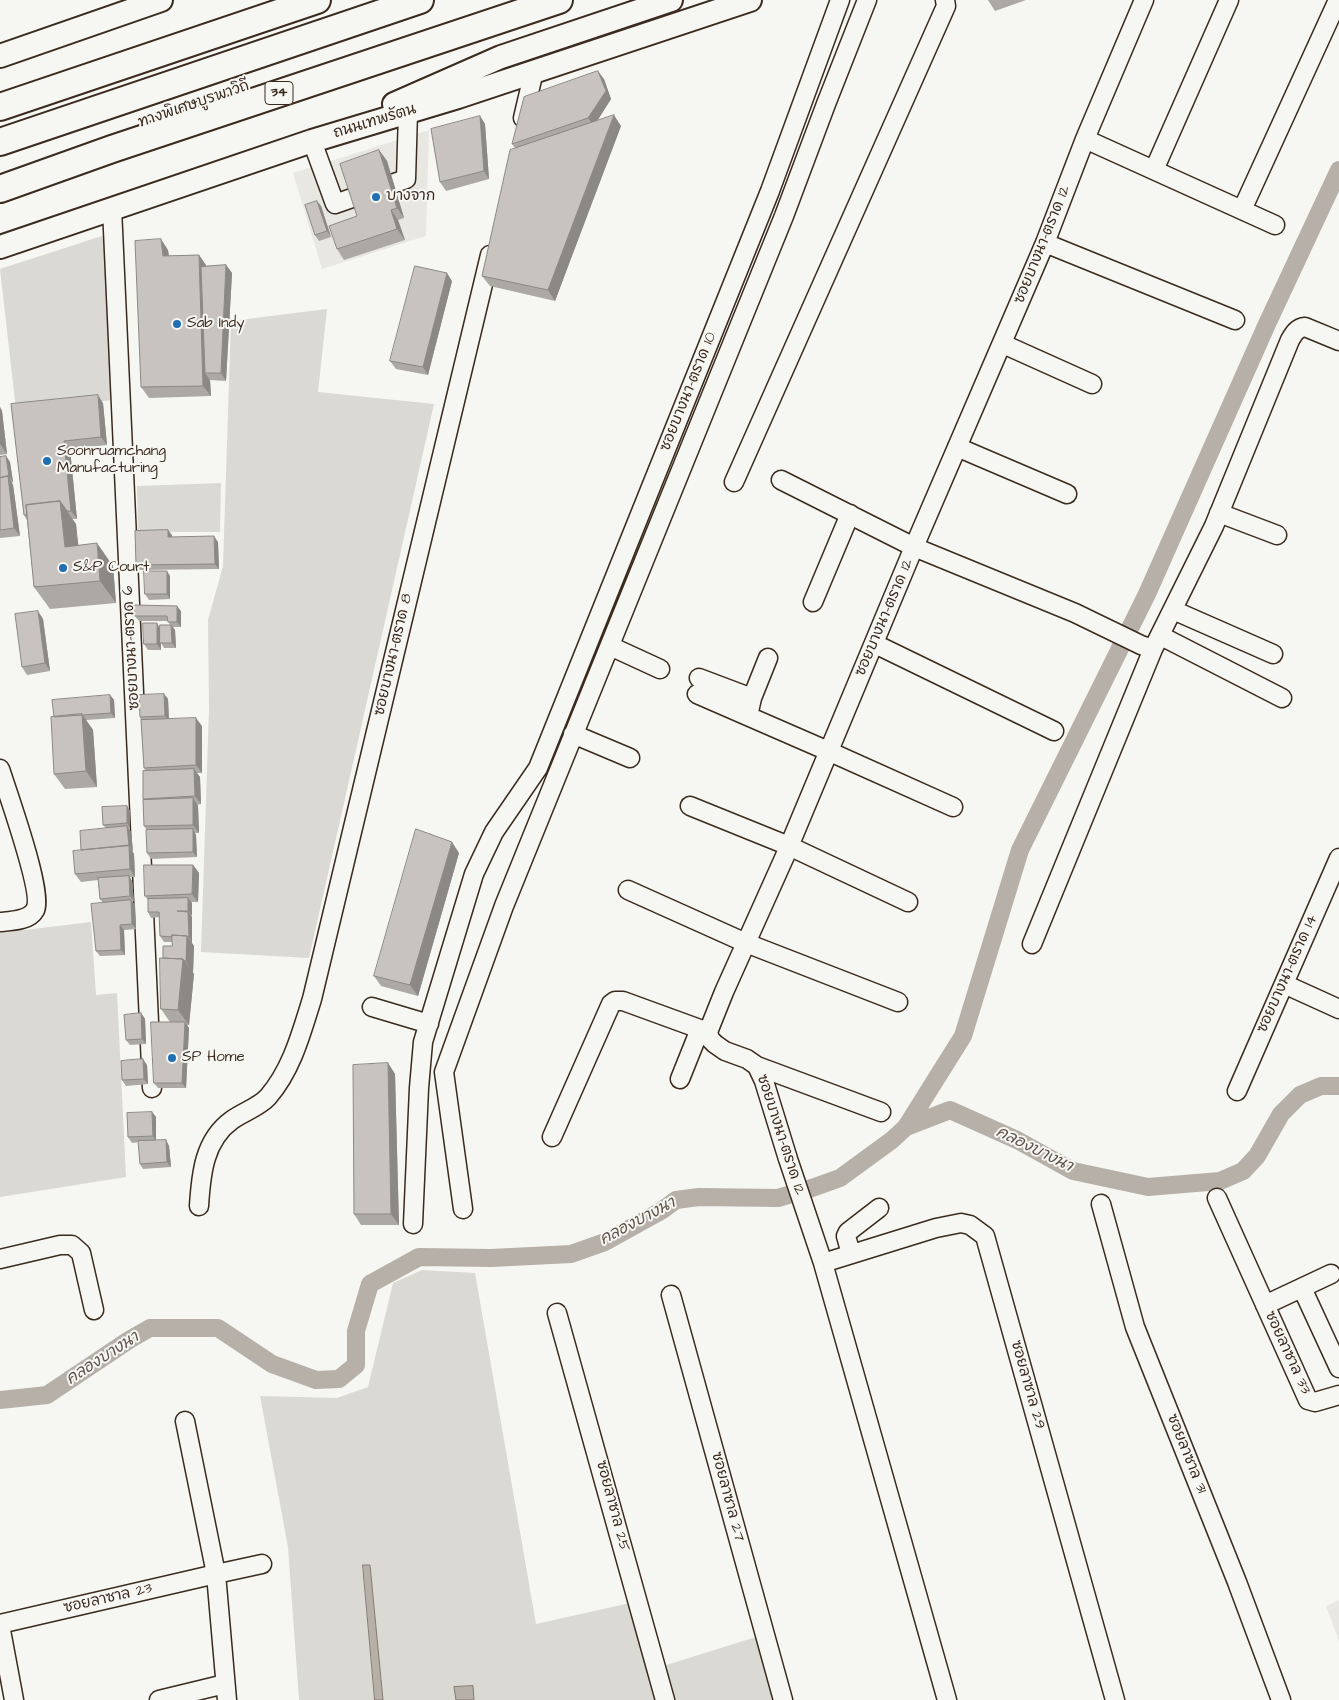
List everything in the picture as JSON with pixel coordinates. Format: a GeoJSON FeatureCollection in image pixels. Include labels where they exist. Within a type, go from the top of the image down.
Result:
{"type":"FeatureCollection","features":[{"type":"Feature","properties":{"kind":"highway"},"geometry":{"type":"LineString","coordinates":[[0,107],[317,0]]}},
{"type":"Feature","properties":{"kind":"highway","name":"ทางพิเศษบูรพาวิถี"},"geometry":{"type":"LineString","coordinates":[[0,142],[420,0]]}},
{"type":"Feature","properties":{"kind":"highway","name":"ทางพิเศษบูรพาวิถี"},"geometry":{"type":"LineString","coordinates":[[0,170],[502,0]]}},
{"type":"Feature","properties":{"kind":"highway","name":"34"},"geometry":{"type":"LineString","coordinates":[[0,189],[112,149],[559,0]]}},
{"type":"Feature","properties":{"kind":"main road"},"geometry":{"type":"LineString","coordinates":[[0,56],[161,0]]}},
{"type":"Feature","properties":{"kind":"main road"},"geometry":{"type":"LineString","coordinates":[[316,140],[501,57],[671,0]]}},
{"type":"Feature","properties":{"kind":"main road","name":"ถนนเทพรัตน"},"geometry":{"type":"LineString","coordinates":[[0,247],[316,140],[458,97],[750,0]]}},
{"type":"Feature","properties":{"kind":"street","name":"ซอยบางนา-ตราด 10"},"geometry":{"type":"LineString","coordinates":[[413,1224],[423,1042],[474,874],[494,832],[538,768],[766,200],[840,0]]}},
{"type":"Feature","properties":{"kind":"street"},"geometry":{"type":"LineString","coordinates":[[463,1209],[444,1072],[504,906],[784,216],[867,0]]}},
{"type":"Feature","properties":{"kind":"street"},"geometry":{"type":"LineString","coordinates":[[734,482],[946,6],[946,0]]}},
{"type":"Feature","properties":{"kind":"street","name":"ซอยบางนา-ตราด 12"},"geometry":{"type":"LineString","coordinates":[[823,1263],[764,1081],[757,1066],[747,1059],[724,1051],[710,1040],[704,1031],[789,846],[914,547],[1003,344],[1085,139],[1144,0]]}},
{"type":"Feature","properties":{"kind":"street"},"geometry":{"type":"LineString","coordinates":[[1154,170],[1229,0]]}},
{"type":"Feature","properties":{"kind":"street"},"geometry":{"type":"LineString","coordinates":[[1242,210],[1338,0]]}},
{"type":"Feature","properties":{"kind":"street"},"geometry":{"type":"LineString","coordinates":[[520,130],[534,71]]}},
{"type":"Feature","properties":{"kind":"street"},"geometry":{"type":"LineString","coordinates":[[316,140],[335,204],[406,179],[408,112]]}},
{"type":"Feature","properties":{"kind":"street"},"geometry":{"type":"LineString","coordinates":[[1085,139],[1275,225]]}},
{"type":"Feature","properties":{"kind":"street","name":"ซอยบางนา-ตราด 6"},"geometry":{"type":"LineString","coordinates":[[112,208],[152,1088]]}},
{"type":"Feature","properties":{"kind":"street","name":"ซอยบางนา-ตราด 8"},"geometry":{"type":"LineString","coordinates":[[199,1206],[203,1167],[210,1146],[218,1132],[232,1120],[266,1100],[278,1084],[298,1043],[312,999],[495,236]]}},
{"type":"Feature","properties":{"kind":"street"},"geometry":{"type":"LineString","coordinates":[[1045,243],[1235,320]]}},
{"type":"Feature","properties":{"kind":"street"},"geometry":{"type":"LineString","coordinates":[[1032,944],[1152,644],[1173,610],[1219,513],[1290,340],[1295,331],[1305,328],[1339,340]]}},
{"type":"Feature","properties":{"kind":"street"},"geometry":{"type":"LineString","coordinates":[[1003,344],[1092,384]]}},
{"type":"Feature","properties":{"kind":"street"},"geometry":{"type":"LineString","coordinates":[[957,447],[1067,494]]}},
{"type":"Feature","properties":{"kind":"street"},"geometry":{"type":"LineString","coordinates":[[781,480],[914,547],[1282,698]]}},
{"type":"Feature","properties":{"kind":"street"},"geometry":{"type":"LineString","coordinates":[[1219,513],[1277,535]]}},
{"type":"Feature","properties":{"kind":"street"},"geometry":{"type":"LineString","coordinates":[[813,602],[850,514]]}},
{"type":"Feature","properties":{"kind":"street"},"geometry":{"type":"LineString","coordinates":[[1173,610],[1273,654]]}},
{"type":"Feature","properties":{"kind":"street"},"geometry":{"type":"LineString","coordinates":[[875,644],[1054,731]]}},
{"type":"Feature","properties":{"kind":"street"},"geometry":{"type":"LineString","coordinates":[[610,646],[660,668]]}},
{"type":"Feature","properties":{"kind":"street"},"geometry":{"type":"LineString","coordinates":[[748,716],[752,698],[768,658]]}},
{"type":"Feature","properties":{"kind":"street"},"geometry":{"type":"LineString","coordinates":[[752,698],[698,686],[748,716],[953,808]]}},
{"type":"Feature","properties":{"kind":"street"},"geometry":{"type":"LineString","coordinates":[[574,734],[630,758]]}},
{"type":"Feature","properties":{"kind":"street"},"geometry":{"type":"LineString","coordinates":[[0,769],[37,893],[37,904],[32,915],[26,918],[0,922]]}},
{"type":"Feature","properties":{"kind":"street"},"geometry":{"type":"LineString","coordinates":[[690,806],[789,846],[908,902]]}},
{"type":"Feature","properties":{"kind":"street","name":"ซอยบางนา-ตราด 14"},"geometry":{"type":"LineString","coordinates":[[1237,1091],[1339,858]]}},
{"type":"Feature","properties":{"kind":"street"},"geometry":{"type":"LineString","coordinates":[[628,890],[746,943],[898,1002]]}},
{"type":"Feature","properties":{"kind":"street"},"geometry":{"type":"LineString","coordinates":[[1284,984],[1339,1009]]}},
{"type":"Feature","properties":{"kind":"street"},"geometry":{"type":"LineString","coordinates":[[552,1137],[610,1004],[615,1001],[623,1001],[704,1031],[680,1079]]}},
{"type":"Feature","properties":{"kind":"street"},"geometry":{"type":"LineString","coordinates":[[372,1007],[429,1024]]}},
{"type":"Feature","properties":{"kind":"street"},"geometry":{"type":"LineString","coordinates":[[757,1066],[881,1112]]}},
{"type":"Feature","properties":{"kind":"street","name":"ซอยลาซาล 33"},"geometry":{"type":"LineString","coordinates":[[1217,1198],[1308,1400],[1314,1402],[1339,1395]]}},
{"type":"Feature","properties":{"kind":"street","name":"ซอยลาซาล 31"},"geometry":{"type":"LineString","coordinates":[[1101,1204],[1135,1327],[1237,1582],[1281,1700]]}},
{"type":"Feature","properties":{"kind":"street"},"geometry":{"type":"LineString","coordinates":[[852,1254],[846,1236],[848,1232],[879,1208]]}},
{"type":"Feature","properties":{"kind":"street","name":"ซอยลาซาล 29"},"geometry":{"type":"LineString","coordinates":[[823,1263],[936,1228],[962,1223],[970,1225],[985,1236],[1115,1700]]}},
{"type":"Feature","properties":{"kind":"street"},"geometry":{"type":"LineString","coordinates":[[0,1259],[60,1245],[72,1245],[80,1253],[94,1310]]}},
{"type":"Feature","properties":{"kind":"street"},"geometry":{"type":"LineString","coordinates":[[823,1263],[947,1700]]}},
{"type":"Feature","properties":{"kind":"street","name":"ซอยลาซาล 33"},"geometry":{"type":"LineString","coordinates":[[1265,1305],[1331,1274]]}},
{"type":"Feature","properties":{"kind":"street"},"geometry":{"type":"LineString","coordinates":[[1302,1288],[1339,1368]]}},
{"type":"Feature","properties":{"kind":"street","name":"ซอยลาซาล 27"},"geometry":{"type":"LineString","coordinates":[[671,1295],[783,1700]]}},
{"type":"Feature","properties":{"kind":"street","name":"ซอยลาซาล 25"},"geometry":{"type":"LineString","coordinates":[[557,1313],[665,1700]]}},
{"type":"Feature","properties":{"kind":"street"},"geometry":{"type":"LineString","coordinates":[[159,1700],[226,1692],[216,1574],[185,1421]]}},
{"type":"Feature","properties":{"kind":"street","name":"ซอยลาซาล 23"},"geometry":{"type":"LineString","coordinates":[[14,1700],[0,1625],[262,1564]]}},
{"type":"Feature","properties":{"kind":"shaded area"},"geometry":{"type":"Polygon","coordinates":[[[429,130],[426,236],[322,269],[293,173],[429,130]]]}},
{"type":"Feature","properties":{"kind":"shaded area"},"geometry":{"type":"Polygon","coordinates":[[[105,235],[113,400],[16,410],[0,269],[105,235]]]}},
{"type":"Feature","properties":{"kind":"shaded area"},"geometry":{"type":"Polygon","coordinates":[[[327,309],[318,392],[434,404],[309,958],[201,952],[209,708],[208,620],[223,566],[231,321],[327,309]]]}},
{"type":"Feature","properties":{"kind":"shaded area"},"geometry":{"type":"Polygon","coordinates":[[[221,483],[220,532],[138,532],[137,486],[221,483]]]}},
{"type":"Feature","properties":{"kind":"shaded area"},"geometry":{"type":"Polygon","coordinates":[[[91,922],[96,995],[117,993],[126,1177],[0,1197],[0,933],[91,922]]]}},
{"type":"Feature","properties":{"kind":"shaded area"},"geometry":{"type":"Polygon","coordinates":[[[422,1270],[475,1273],[536,1624],[630,1603],[657,1700],[299,1700],[288,1547],[260,1396],[337,1398],[368,1387],[393,1283],[422,1270]]]}},
{"type":"Feature","properties":{"kind":"shaded area"},"geometry":{"type":"Polygon","coordinates":[[[363,1565],[370,1565],[383,1700],[375,1700],[363,1565]]]}},
{"type":"Feature","properties":{"kind":"shaded area"},"geometry":{"type":"Polygon","coordinates":[[[1339,1600],[1339,1641],[1326,1606],[1339,1600]]]}},
{"type":"Feature","properties":{"kind":"shaded area"},"geometry":{"type":"Polygon","coordinates":[[[756,1637],[773,1700],[672,1700],[663,1666],[756,1637]]]}},
{"type":"Feature","properties":{"kind":"shaded area"},"geometry":{"type":"Polygon","coordinates":[[[473,1686],[474,1700],[456,1700],[454,1687],[473,1686]]]}},
{"type":"Feature","properties":{"kind":"building"},"geometry":{"type":"Polygon","coordinates":[[[598,71],[606,91],[588,118],[512,144],[524,97],[598,71]]]}},
{"type":"Feature","properties":{"kind":"building"},"geometry":{"type":"Polygon","coordinates":[[[614,115],[548,290],[482,276],[510,150],[614,115]]]}},
{"type":"Feature","properties":{"kind":"building"},"geometry":{"type":"Polygon","coordinates":[[[480,116],[484,171],[440,182],[431,129],[480,116]]]}},
{"type":"Feature","properties":{"kind":"building","name":"บางจาก"},"geometry":{"type":"Polygon","coordinates":[[[379,150],[397,208],[391,210],[397,229],[337,249],[329,226],[357,216],[340,164],[379,150]]]}},
{"type":"Feature","properties":{"kind":"building"},"geometry":{"type":"Polygon","coordinates":[[[317,201],[327,231],[315,235],[305,205],[317,201]]]}},
{"type":"Feature","properties":{"kind":"building","name":"Sab Indy"},"geometry":{"type":"Polygon","coordinates":[[[161,239],[163,256],[199,255],[203,386],[141,387],[135,241],[161,239]]]}},
{"type":"Feature","properties":{"kind":"building","name":"Sab Indy"},"geometry":{"type":"Polygon","coordinates":[[[226,265],[221,373],[205,373],[201,267],[226,265]]]}},
{"type":"Feature","properties":{"kind":"building"},"geometry":{"type":"Polygon","coordinates":[[[415,266],[447,273],[423,367],[390,361],[415,266]]]}},
{"type":"Feature","properties":{"kind":"building","name":"Soonruamchang Manufacturing"},"geometry":{"type":"Polygon","coordinates":[[[98,395],[101,437],[64,441],[71,511],[67,511],[60,501],[26,505],[27,515],[24,515],[11,404],[98,395]]]}},
{"type":"Feature","properties":{"kind":"building"},"geometry":{"type":"Polygon","coordinates":[[[6,456],[9,477],[0,478],[0,457],[6,456]]]}},
{"type":"Feature","properties":{"kind":"building"},"geometry":{"type":"Polygon","coordinates":[[[8,476],[14,528],[0,530],[0,478],[8,476]]]}},
{"type":"Feature","properties":{"kind":"building"},"geometry":{"type":"Polygon","coordinates":[[[60,501],[65,547],[97,543],[100,581],[34,587],[26,505],[60,501]]]}},
{"type":"Feature","properties":{"kind":"building"},"geometry":{"type":"Polygon","coordinates":[[[168,530],[168,537],[214,536],[215,564],[136,565],[135,531],[168,530]]]}},
{"type":"Feature","properties":{"kind":"building"},"geometry":{"type":"Polygon","coordinates":[[[144,571],[167,571],[167,594],[145,594],[144,571]]]}},
{"type":"Feature","properties":{"kind":"building"},"geometry":{"type":"Polygon","coordinates":[[[135,605],[177,606],[177,622],[168,622],[167,616],[135,616],[135,605]]]}},
{"type":"Feature","properties":{"kind":"building"},"geometry":{"type":"Polygon","coordinates":[[[38,611],[45,663],[22,667],[15,614],[38,611]]]}},
{"type":"Feature","properties":{"kind":"building"},"geometry":{"type":"Polygon","coordinates":[[[143,623],[157,623],[157,644],[144,644],[143,623]]]}},
{"type":"Feature","properties":{"kind":"building"},"geometry":{"type":"Polygon","coordinates":[[[160,625],[171,625],[172,643],[160,643],[160,625]]]}},
{"type":"Feature","properties":{"kind":"building"},"geometry":{"type":"Polygon","coordinates":[[[164,694],[165,716],[140,717],[139,695],[164,694]]]}},
{"type":"Feature","properties":{"kind":"building"},"geometry":{"type":"Polygon","coordinates":[[[110,695],[111,713],[54,717],[52,700],[110,695]]]}},
{"type":"Feature","properties":{"kind":"building"},"geometry":{"type":"Polygon","coordinates":[[[82,714],[86,771],[54,774],[51,717],[82,714]]]}},
{"type":"Feature","properties":{"kind":"building"},"geometry":{"type":"Polygon","coordinates":[[[196,718],[196,765],[144,768],[141,720],[196,718]]]}},
{"type":"Feature","properties":{"kind":"building"},"geometry":{"type":"Polygon","coordinates":[[[194,769],[195,796],[143,799],[143,771],[194,769]]]}},
{"type":"Feature","properties":{"kind":"building"},"geometry":{"type":"Polygon","coordinates":[[[193,798],[193,825],[144,826],[143,800],[193,798]]]}},
{"type":"Feature","properties":{"kind":"building"},"geometry":{"type":"Polygon","coordinates":[[[127,806],[127,823],[103,825],[102,807],[127,806]]]}},
{"type":"Feature","properties":{"kind":"building"},"geometry":{"type":"Polygon","coordinates":[[[127,826],[129,845],[81,850],[80,831],[127,826]]]}},
{"type":"Feature","properties":{"kind":"building"},"geometry":{"type":"Polygon","coordinates":[[[193,829],[193,852],[147,853],[146,830],[193,829]]]}},
{"type":"Feature","properties":{"kind":"building"},"geometry":{"type":"Polygon","coordinates":[[[416,829],[452,842],[410,985],[374,976],[416,829]]]}},
{"type":"Feature","properties":{"kind":"building"},"geometry":{"type":"Polygon","coordinates":[[[129,846],[130,869],[75,874],[73,851],[129,846]]]}},
{"type":"Feature","properties":{"kind":"building"},"geometry":{"type":"Polygon","coordinates":[[[144,865],[193,865],[192,894],[145,896],[144,865]]]}},
{"type":"Feature","properties":{"kind":"building"},"geometry":{"type":"Polygon","coordinates":[[[129,876],[130,896],[100,899],[98,878],[129,876]]]}},
{"type":"Feature","properties":{"kind":"building"},"geometry":{"type":"Polygon","coordinates":[[[188,898],[188,911],[177,911],[188,912],[189,937],[160,936],[159,912],[148,912],[148,899],[188,898]]]}},
{"type":"Feature","properties":{"kind":"building"},"geometry":{"type":"Polygon","coordinates":[[[131,900],[132,924],[120,925],[121,950],[96,951],[91,904],[131,900]]]}},
{"type":"Feature","properties":{"kind":"building"},"geometry":{"type":"Polygon","coordinates":[[[172,935],[187,936],[186,962],[183,959],[163,958],[163,946],[172,946],[172,935]]]}},
{"type":"Feature","properties":{"kind":"building"},"geometry":{"type":"Polygon","coordinates":[[[160,958],[183,959],[178,1010],[161,1009],[160,958]]]}},
{"type":"Feature","properties":{"kind":"building"},"geometry":{"type":"Polygon","coordinates":[[[141,1013],[142,1039],[126,1040],[124,1015],[141,1013]]]}},
{"type":"Feature","properties":{"kind":"building","name":"SP Home"},"geometry":{"type":"Polygon","coordinates":[[[151,1022],[185,1022],[182,1083],[154,1083],[151,1022]]]}},
{"type":"Feature","properties":{"kind":"building"},"geometry":{"type":"Polygon","coordinates":[[[143,1059],[144,1079],[122,1080],[121,1061],[143,1059]]]}},
{"type":"Feature","properties":{"kind":"building"},"geometry":{"type":"Polygon","coordinates":[[[388,1063],[391,1214],[354,1214],[353,1065],[388,1063]]]}},
{"type":"Feature","properties":{"kind":"building"},"geometry":{"type":"Polygon","coordinates":[[[152,1112],[153,1136],[128,1137],[127,1113],[152,1112]]]}},
{"type":"Feature","properties":{"kind":"building"},"geometry":{"type":"Polygon","coordinates":[[[166,1140],[167,1162],[140,1164],[138,1141],[166,1140]]]}},
{"type":"Feature","properties":{"kind":"waterway"},"geometry":{"type":"LineString","coordinates":[[906,1127],[963,1036],[1020,850],[1147,594],[1267,324],[1339,170]]}},
{"type":"Feature","properties":{"kind":"waterway","name":"คลองบางนา"},"geometry":{"type":"LineString","coordinates":[[0,1400],[47,1395],[150,1328],[218,1328],[272,1364],[316,1380],[339,1379],[356,1365],[356,1331],[370,1284],[419,1257],[491,1258],[571,1254],[605,1242],[661,1211],[676,1200],[699,1197],[778,1198],[840,1178],[892,1140],[906,1127],[950,1110],[1017,1140],[1073,1171],[1148,1187],[1220,1181],[1243,1171],[1257,1156],[1281,1114],[1300,1095],[1321,1086],[1339,1086]]}},
{"type":"Feature","properties":{"kind":"place","name":"บางจาก"},"geometry":{"type":"Point","coordinates":[376,197]}},
{"type":"Feature","properties":{"kind":"place","name":"Sab Indy"},"geometry":{"type":"Point","coordinates":[177,324]}},
{"type":"Feature","properties":{"kind":"place","name":"Soonruamchang Manufacturing"},"geometry":{"type":"Point","coordinates":[47,461]}},
{"type":"Feature","properties":{"kind":"place","name":"S&P Court"},"geometry":{"type":"Point","coordinates":[63,568]}},
{"type":"Feature","properties":{"kind":"place","name":"SP Home"},"geometry":{"type":"Point","coordinates":[172,1058]}}]}
